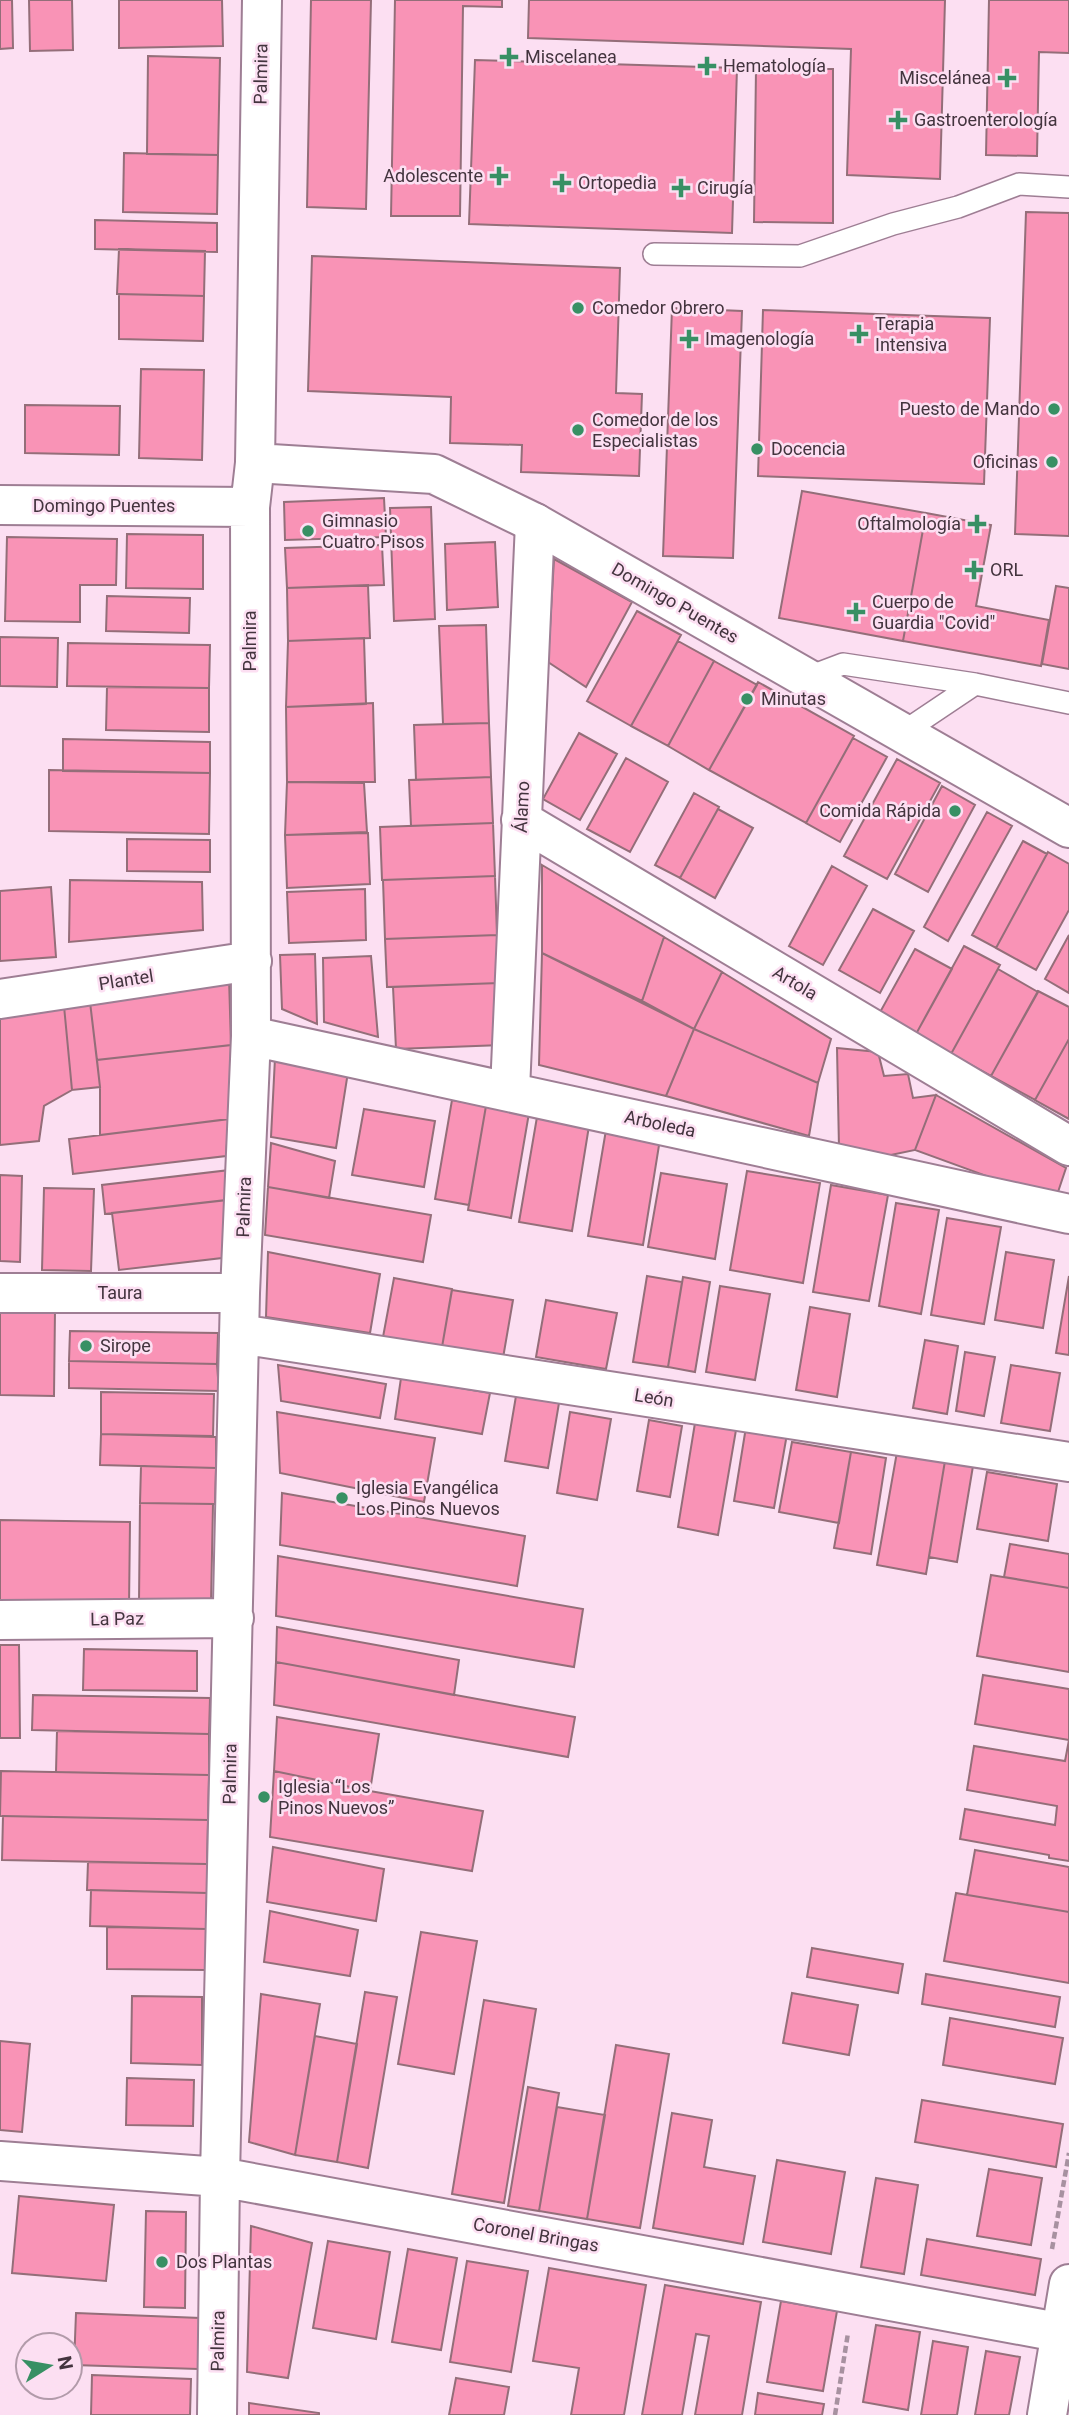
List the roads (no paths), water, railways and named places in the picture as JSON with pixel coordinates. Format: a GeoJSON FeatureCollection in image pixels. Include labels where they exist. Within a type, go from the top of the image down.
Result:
{"type":"FeatureCollection","features":[{"type":"Feature","properties":{"kind":"street","name":"Palmira"},"geometry":{"type":"LineString","coordinates":[[217,2415],[240,1293],[251,1036],[250,506],[255,463],[262,0]]}},
{"type":"Feature","properties":{"kind":"street","name":"Domingo Puentes"},"geometry":{"type":"LineString","coordinates":[[255,463],[434,474],[536,523],[1069,828]]}},
{"type":"Feature","properties":{"kind":"street","name":"Domingo Puentes"},"geometry":{"type":"LineString","coordinates":[[0,506],[250,506]]}},
{"type":"Feature","properties":{"kind":"street","name":"Álamo"},"geometry":{"type":"LineString","coordinates":[[510,1090],[536,523]]}},
{"type":"Feature","properties":{"kind":"street","name":"Artola"},"geometry":{"type":"LineString","coordinates":[[521,820],[1069,1146]]}},
{"type":"Feature","properties":{"kind":"street","name":"Plantel"},"geometry":{"type":"LineString","coordinates":[[0,999],[252,961]]}},
{"type":"Feature","properties":{"kind":"street","name":"Arboleda"},"geometry":{"type":"LineString","coordinates":[[251,1036],[510,1090],[1069,1214]]}},
{"type":"Feature","properties":{"kind":"street","name":"Taura"},"geometry":{"type":"LineString","coordinates":[[0,1293],[240,1293]]}},
{"type":"Feature","properties":{"kind":"street","name":"León"},"geometry":{"type":"LineString","coordinates":[[239,1334],[1069,1462]]}},
{"type":"Feature","properties":{"kind":"street","name":"La Paz"},"geometry":{"type":"LineString","coordinates":[[0,1620],[234,1618]]}},
{"type":"Feature","properties":{"kind":"street","name":"Coronel Bringas"},"geometry":{"type":"LineString","coordinates":[[0,2161],[220,2177],[1065,2333]]}},
{"type":"Feature","properties":{"kind":"street"},"geometry":{"type":"LineString","coordinates":[[1047,2415],[1065,2333],[1069,2284]]}},
{"type":"Feature","properties":{"kind":"lane"},"geometry":{"type":"LineString","coordinates":[[654,254],[800,256],[893,224],[958,207],[1019,184],[1069,187]]}},
{"type":"Feature","properties":{"kind":"lane"},"geometry":{"type":"LineString","coordinates":[[806,678],[844,664],[975,684],[1069,703]]}},
{"type":"Feature","properties":{"kind":"lane"},"geometry":{"type":"LineString","coordinates":[[902,733],[975,684]]}},
{"type":"Feature","properties":{"kind":"place","name":"Miscelanea"},"geometry":{"type":"Point","coordinates":[509,57]}},
{"type":"Feature","properties":{"kind":"place","name":"Hematología"},"geometry":{"type":"Point","coordinates":[707,66]}},
{"type":"Feature","properties":{"kind":"place","name":"Miscelánea"},"geometry":{"type":"Point","coordinates":[1007,78]}},
{"type":"Feature","properties":{"kind":"place","name":"Gastroenterología"},"geometry":{"type":"Point","coordinates":[898,120]}},
{"type":"Feature","properties":{"kind":"place","name":"Adolescente"},"geometry":{"type":"Point","coordinates":[499,176]}},
{"type":"Feature","properties":{"kind":"place","name":"Ortopedia"},"geometry":{"type":"Point","coordinates":[562,183]}},
{"type":"Feature","properties":{"kind":"place","name":"Cirugía"},"geometry":{"type":"Point","coordinates":[681,188]}},
{"type":"Feature","properties":{"kind":"place","name":"Comedor Obrero"},"geometry":{"type":"Point","coordinates":[578,308]}},
{"type":"Feature","properties":{"kind":"place","name":"Terapia Intensiva"},"geometry":{"type":"Point","coordinates":[859,334]}},
{"type":"Feature","properties":{"kind":"place","name":"Imagenología"},"geometry":{"type":"Point","coordinates":[689,339]}},
{"type":"Feature","properties":{"kind":"place","name":"Puesto de Mando"},"geometry":{"type":"Point","coordinates":[1054,409]}},
{"type":"Feature","properties":{"kind":"place","name":"Comedor de los Especialistas"},"geometry":{"type":"Point","coordinates":[578,430]}},
{"type":"Feature","properties":{"kind":"place","name":"Docencia"},"geometry":{"type":"Point","coordinates":[757,449]}},
{"type":"Feature","properties":{"kind":"place","name":"Oficinas"},"geometry":{"type":"Point","coordinates":[1052,462]}},
{"type":"Feature","properties":{"kind":"place","name":"Oftalmología"},"geometry":{"type":"Point","coordinates":[977,524]}},
{"type":"Feature","properties":{"kind":"place","name":"Gimnasio Cuatro Pisos"},"geometry":{"type":"Point","coordinates":[308,531]}},
{"type":"Feature","properties":{"kind":"place","name":"ORL"},"geometry":{"type":"Point","coordinates":[974,570]}},
{"type":"Feature","properties":{"kind":"place","name":"Cuerpo de Guardia \"Covid\""},"geometry":{"type":"Point","coordinates":[856,612]}},
{"type":"Feature","properties":{"kind":"place","name":"Minutas"},"geometry":{"type":"Point","coordinates":[747,699]}},
{"type":"Feature","properties":{"kind":"place","name":"Comida Rápida"},"geometry":{"type":"Point","coordinates":[955,811]}},
{"type":"Feature","properties":{"kind":"place","name":"Sirope"},"geometry":{"type":"Point","coordinates":[86,1346]}},
{"type":"Feature","properties":{"kind":"place","name":"Iglesia Evangélica Los Pinos Nuevos"},"geometry":{"type":"Point","coordinates":[342,1498]}},
{"type":"Feature","properties":{"kind":"place","name":"Iglesia “Los Pinos Nuevos”"},"geometry":{"type":"Point","coordinates":[264,1797]}},
{"type":"Feature","properties":{"kind":"place","name":"Dos Plantas"},"geometry":{"type":"Point","coordinates":[162,2262]}}]}
